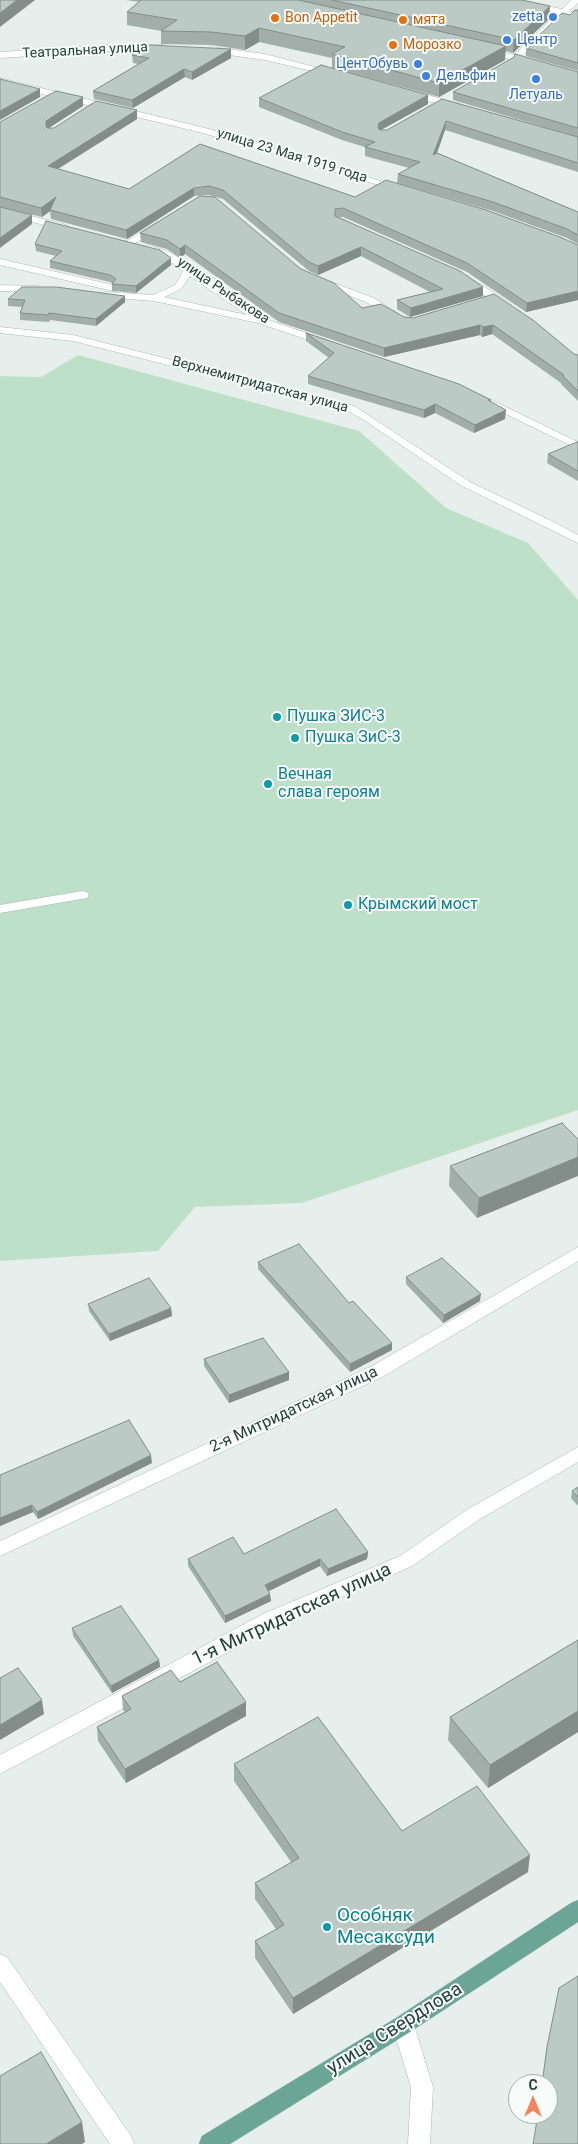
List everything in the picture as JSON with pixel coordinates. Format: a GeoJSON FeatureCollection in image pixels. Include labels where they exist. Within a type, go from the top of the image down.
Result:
{"type":"FeatureCollection","features":[{"type":"Feature","properties":{"kind":"main road","name":"улица Свердлова"},"geometry":{"type":"LineString","coordinates":[[210,2144],[402,2025],[578,1910]]}},
{"type":"Feature","properties":{"kind":"street"},"geometry":{"type":"LineString","coordinates":[[505,0],[578,15]]}},
{"type":"Feature","properties":{"kind":"street"},"geometry":{"type":"LineString","coordinates":[[510,62],[576,0]]}},
{"type":"Feature","properties":{"kind":"street","name":"Театральная улица"},"geometry":{"type":"LineString","coordinates":[[0,55],[108,48],[172,49]]}},
{"type":"Feature","properties":{"kind":"street"},"geometry":{"type":"LineString","coordinates":[[201,50],[265,57],[340,75]]}},
{"type":"Feature","properties":{"kind":"street"},"geometry":{"type":"LineString","coordinates":[[478,50],[510,62],[542,66]]}},
{"type":"Feature","properties":{"kind":"street","name":"улица 23 Мая 1919 года"},"geometry":{"type":"LineString","coordinates":[[0,81],[50,97],[91,107],[206,131],[414,193]]}},
{"type":"Feature","properties":{"kind":"street"},"geometry":{"type":"LineString","coordinates":[[403,92],[436,104],[468,110]]}},
{"type":"Feature","properties":{"kind":"street"},"geometry":{"type":"LineString","coordinates":[[436,104],[456,93]]}},
{"type":"Feature","properties":{"kind":"street"},"geometry":{"type":"LineString","coordinates":[[0,211],[73,230]]}},
{"type":"Feature","properties":{"kind":"street","name":"улица Рыбакова"},"geometry":{"type":"LineString","coordinates":[[167,220],[123,243],[164,253],[264,322],[336,346]]}},
{"type":"Feature","properties":{"kind":"street"},"geometry":{"type":"LineString","coordinates":[[0,262],[264,322]]}},
{"type":"Feature","properties":{"kind":"street"},"geometry":{"type":"LineString","coordinates":[[84,292],[130,298],[154,298],[178,287],[184,280],[188,270]]}},
{"type":"Feature","properties":{"kind":"street"},"geometry":{"type":"LineString","coordinates":[[454,272],[490,299],[519,314]]}},
{"type":"Feature","properties":{"kind":"street"},"geometry":{"type":"LineString","coordinates":[[314,278],[370,300],[401,318]]}},
{"type":"Feature","properties":{"kind":"street"},"geometry":{"type":"LineString","coordinates":[[0,288],[47,289]]}},
{"type":"Feature","properties":{"kind":"street","name":"Верхнемитридатская улица"},"geometry":{"type":"LineString","coordinates":[[0,330],[73,338],[350,408],[466,484],[552,525],[578,540]]}},
{"type":"Feature","properties":{"kind":"street"},"geometry":{"type":"LineString","coordinates":[[472,393],[578,446]]}},
{"type":"Feature","properties":{"kind":"street"},"geometry":{"type":"LineString","coordinates":[[0,909],[82,895]]}},
{"type":"Feature","properties":{"kind":"street","name":"2-я Митридатская улица"},"geometry":{"type":"LineString","coordinates":[[0,1550],[112,1495],[378,1372],[578,1253]]}},
{"type":"Feature","properties":{"kind":"street","name":"1-я Митридатская улица"},"geometry":{"type":"LineString","coordinates":[[0,1765],[270,1620],[406,1561],[474,1514],[578,1454]]}},
{"type":"Feature","properties":{"kind":"street"},"geometry":{"type":"LineString","coordinates":[[0,1964],[123,2144]]}},
{"type":"Feature","properties":{"kind":"street"},"geometry":{"type":"LineString","coordinates":[[402,2025],[422,2087],[419,2144]]}},
{"type":"Feature","properties":{"kind":"green space"},"geometry":{"type":"Polygon","coordinates":[[[78,355],[359,431],[446,508],[528,543],[578,600],[578,1110],[302,1203],[195,1207],[158,1251],[0,1261],[0,376],[41,377],[78,355]]]}},
{"type":"Feature","properties":{"kind":"building"},"geometry":{"type":"Polygon","coordinates":[[[0,0],[17,0],[0,13],[0,0]]]}},
{"type":"Feature","properties":{"kind":"building"},"geometry":{"type":"Polygon","coordinates":[[[141,0],[298,0],[506,46],[439,83],[332,54],[345,47],[259,28],[245,36],[211,32],[161,31],[177,20],[127,12],[141,0]]]}},
{"type":"Feature","properties":{"kind":"building"},"geometry":{"type":"Polygon","coordinates":[[[332,0],[522,0],[550,6],[514,40],[332,0]]]}},
{"type":"Feature","properties":{"kind":"building"},"geometry":{"type":"Polygon","coordinates":[[[575,10],[578,10],[578,63],[526,48],[562,13],[570,15],[575,10]]]}},
{"type":"Feature","properties":{"kind":"building"},"geometry":{"type":"Polygon","coordinates":[[[148,45],[231,49],[192,72],[184,69],[132,100],[93,91],[149,58],[132,55],[148,45]]]}},
{"type":"Feature","properties":{"kind":"building"},"geometry":{"type":"Polygon","coordinates":[[[515,54],[578,72],[578,128],[453,92],[514,57],[515,54]]]}},
{"type":"Feature","properties":{"kind":"building"},"geometry":{"type":"Polygon","coordinates":[[[321,65],[428,95],[379,123],[378,128],[380,130],[387,130],[442,99],[578,137],[578,163],[446,121],[433,155],[437,153],[578,212],[578,235],[567,229],[493,202],[398,174],[420,162],[365,147],[375,142],[342,132],[259,98],[321,65]]]}},
{"type":"Feature","properties":{"kind":"building"},"geometry":{"type":"Polygon","coordinates":[[[0,79],[40,89],[0,111],[0,79]]]}},
{"type":"Feature","properties":{"kind":"building"},"geometry":{"type":"Polygon","coordinates":[[[56,91],[83,97],[46,121],[47,128],[54,128],[96,101],[137,110],[48,166],[129,189],[200,144],[355,197],[386,180],[486,210],[578,245],[578,291],[527,303],[467,263],[343,208],[335,209],[335,216],[460,271],[483,287],[411,308],[397,300],[443,289],[361,247],[318,266],[309,262],[223,190],[209,186],[194,188],[126,230],[50,210],[56,197],[41,208],[0,197],[0,122],[56,91]]]}},
{"type":"Feature","properties":{"kind":"building"},"geometry":{"type":"Polygon","coordinates":[[[200,196],[215,197],[301,269],[334,283],[362,308],[381,304],[404,317],[413,318],[494,294],[533,320],[574,354],[578,355],[578,391],[562,375],[564,375],[493,325],[483,327],[480,325],[384,348],[279,313],[185,245],[180,249],[167,240],[140,233],[200,196]]]}},
{"type":"Feature","properties":{"kind":"building"},"geometry":{"type":"Polygon","coordinates":[[[0,207],[32,215],[0,238],[0,207]]]}},
{"type":"Feature","properties":{"kind":"building"},"geometry":{"type":"Polygon","coordinates":[[[46,221],[160,250],[171,258],[136,286],[112,284],[116,279],[110,275],[50,261],[62,251],[35,244],[46,221]]]}},
{"type":"Feature","properties":{"kind":"building"},"geometry":{"type":"Polygon","coordinates":[[[22,287],[56,287],[125,296],[96,319],[49,313],[48,315],[20,313],[25,300],[8,299],[22,287]]]}},
{"type":"Feature","properties":{"kind":"building"},"geometry":{"type":"Polygon","coordinates":[[[306,333],[459,384],[506,410],[475,425],[435,404],[424,410],[308,376],[334,353],[306,333]]]}},
{"type":"Feature","properties":{"kind":"building"},"geometry":{"type":"Polygon","coordinates":[[[577,442],[578,471],[548,454],[577,442]]]}},
{"type":"Feature","properties":{"kind":"building"},"geometry":{"type":"Polygon","coordinates":[[[562,1123],[578,1139],[578,1157],[479,1198],[450,1166],[562,1123]]]}},
{"type":"Feature","properties":{"kind":"building"},"geometry":{"type":"Polygon","coordinates":[[[299,1244],[349,1303],[353,1301],[392,1343],[350,1364],[258,1262],[299,1244]]]}},
{"type":"Feature","properties":{"kind":"building"},"geometry":{"type":"Polygon","coordinates":[[[442,1258],[481,1294],[444,1315],[406,1277],[442,1258]]]}},
{"type":"Feature","properties":{"kind":"building"},"geometry":{"type":"Polygon","coordinates":[[[149,1278],[171,1308],[109,1334],[88,1304],[149,1278]]]}},
{"type":"Feature","properties":{"kind":"building"},"geometry":{"type":"Polygon","coordinates":[[[263,1338],[289,1372],[229,1395],[204,1359],[263,1338]]]}},
{"type":"Feature","properties":{"kind":"building"},"geometry":{"type":"Polygon","coordinates":[[[129,1420],[151,1455],[37,1512],[32,1505],[0,1518],[0,1475],[129,1420]]]}},
{"type":"Feature","properties":{"kind":"building"},"geometry":{"type":"Polygon","coordinates":[[[578,1487],[578,1497],[572,1491],[578,1487]]]}},
{"type":"Feature","properties":{"kind":"building"},"geometry":{"type":"Polygon","coordinates":[[[336,1509],[368,1552],[328,1569],[320,1559],[265,1585],[270,1594],[225,1616],[188,1559],[233,1537],[244,1554],[336,1509]]]}},
{"type":"Feature","properties":{"kind":"building"},"geometry":{"type":"Polygon","coordinates":[[[121,1606],[159,1660],[111,1686],[72,1628],[121,1606]]]}},
{"type":"Feature","properties":{"kind":"building"},"geometry":{"type":"Polygon","coordinates":[[[578,1640],[578,1711],[490,1765],[450,1717],[578,1640]]]}},
{"type":"Feature","properties":{"kind":"building"},"geometry":{"type":"Polygon","coordinates":[[[217,1662],[246,1702],[125,1769],[97,1727],[131,1709],[122,1696],[171,1670],[180,1682],[217,1662]]]}},
{"type":"Feature","properties":{"kind":"building"},"geometry":{"type":"Polygon","coordinates":[[[18,1668],[42,1700],[0,1725],[0,1678],[18,1668]]]}},
{"type":"Feature","properties":{"kind":"building"},"geometry":{"type":"Polygon","coordinates":[[[318,1717],[402,1831],[477,1786],[530,1855],[293,1998],[255,1941],[284,1925],[255,1883],[299,1858],[234,1764],[318,1717]]]}},
{"type":"Feature","properties":{"kind":"building"},"geometry":{"type":"Polygon","coordinates":[[[578,1976],[578,2144],[533,2144],[536,2124],[558,2124],[558,2074],[543,2074],[559,1988],[578,1976]]]}},
{"type":"Feature","properties":{"kind":"building"},"geometry":{"type":"Polygon","coordinates":[[[41,2052],[82,2122],[46,2144],[0,2144],[0,2076],[41,2052]]]}},
{"type":"Feature","properties":{"kind":"place","name":"zetta"},"geometry":{"type":"Point","coordinates":[553,17]}},
{"type":"Feature","properties":{"kind":"place","name":"Bon Appetit"},"geometry":{"type":"Point","coordinates":[275,18]}},
{"type":"Feature","properties":{"kind":"place","name":"мята"},"geometry":{"type":"Point","coordinates":[403,20]}},
{"type":"Feature","properties":{"kind":"place","name":"Центр"},"geometry":{"type":"Point","coordinates":[507,40]}},
{"type":"Feature","properties":{"kind":"place","name":"Морозко"},"geometry":{"type":"Point","coordinates":[393,45]}},
{"type":"Feature","properties":{"kind":"place","name":"ЦентОбувь"},"geometry":{"type":"Point","coordinates":[418,64]}},
{"type":"Feature","properties":{"kind":"place","name":"Дельфин"},"geometry":{"type":"Point","coordinates":[426,76]}},
{"type":"Feature","properties":{"kind":"place","name":"Летуаль"},"geometry":{"type":"Point","coordinates":[536,79]}},
{"type":"Feature","properties":{"kind":"place","name":"Пушка ЗИС-3"},"geometry":{"type":"Point","coordinates":[277,717]}},
{"type":"Feature","properties":{"kind":"place","name":"Пушка ЗиС-3"},"geometry":{"type":"Point","coordinates":[295,738]}},
{"type":"Feature","properties":{"kind":"place","name":"Вечная слава героям"},"geometry":{"type":"Point","coordinates":[268,784]}},
{"type":"Feature","properties":{"kind":"place","name":"Крымский мост"},"geometry":{"type":"Point","coordinates":[348,905]}},
{"type":"Feature","properties":{"kind":"place","name":"Особняк Месаксуди"},"geometry":{"type":"Point","coordinates":[327,1927]}}]}
